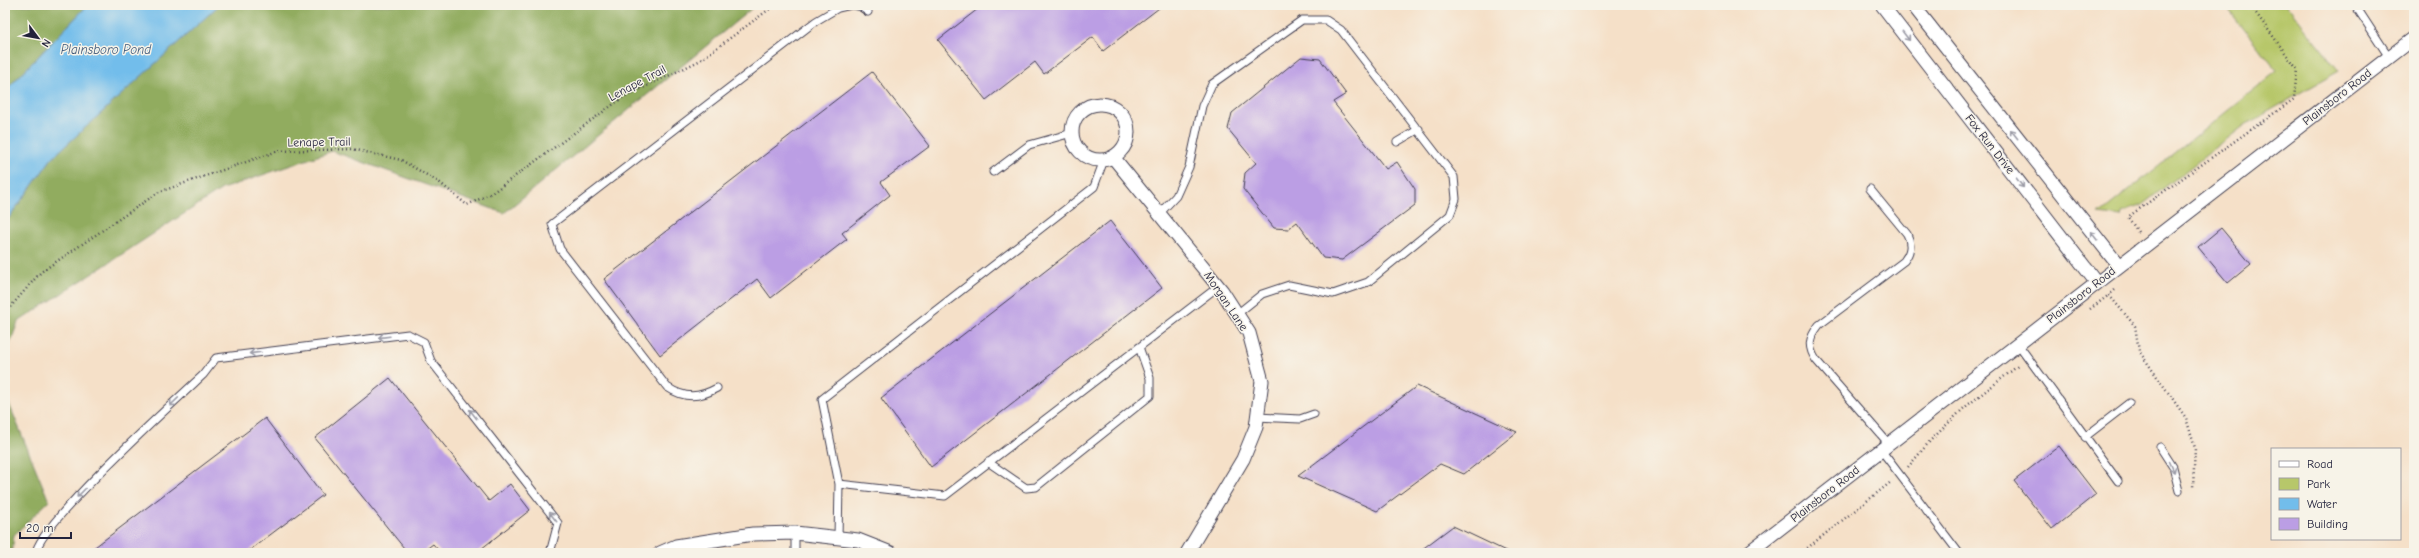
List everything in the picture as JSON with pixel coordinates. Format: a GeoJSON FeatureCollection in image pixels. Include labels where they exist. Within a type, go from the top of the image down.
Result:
{"type":"FeatureCollection","features":[{"type":"Feature","properties":{"kind":"street","name":"Fox Run Drive"},"geometry":{"type":"LineString","coordinates":[[1882,5],[2097,283]]}},
{"type":"Feature","properties":{"kind":"street","name":"Fox Run Drive"},"geometry":{"type":"LineString","coordinates":[[1914,5],[2118,266]]}},
{"type":"Feature","properties":{"kind":"street","name":"Plainsboro Road"},"geometry":{"type":"LineString","coordinates":[[1748,553],[2414,38]]}},
{"type":"Feature","properties":{"kind":"street"},"geometry":{"type":"LineString","coordinates":[[1091,105],[1110,106],[1124,118],[1128,134],[1121,150],[1108,158],[1089,158],[1075,145],[1072,133],[1073,123],[1082,110],[1091,105]]}},
{"type":"Feature","properties":{"kind":"street","name":"Morgan Lane"},"geometry":{"type":"LineString","coordinates":[[1108,158],[1159,214],[1219,286],[1249,333],[1262,381],[1256,428],[1243,459],[1187,553]]}},
{"type":"Feature","properties":{"kind":"street"},"geometry":{"type":"LineString","coordinates":[[660,553],[676,546],[745,535],[795,533],[858,540],[891,553]]}},
{"type":"Feature","properties":{"kind":"lane"},"geometry":{"type":"LineString","coordinates":[[717,388],[703,395],[690,397],[678,394],[667,388],[560,249],[552,224],[816,21],[838,8],[852,5],[861,7],[868,12]]}},
{"type":"Feature","properties":{"kind":"lane"},"geometry":{"type":"LineString","coordinates":[[2355,5],[2389,58]]}},
{"type":"Feature","properties":{"kind":"lane"},"geometry":{"type":"LineString","coordinates":[[1159,214],[1176,196],[1189,167],[1202,106],[1212,84],[1302,20],[1326,20],[1341,30],[1419,129],[1454,177],[1456,199],[1450,216],[1368,282],[1333,294],[1289,285],[1262,294],[1237,314]]}},
{"type":"Feature","properties":{"kind":"lane"},"geometry":{"type":"LineString","coordinates":[[1397,142],[1419,129]]}},
{"type":"Feature","properties":{"kind":"lane"},"geometry":{"type":"LineString","coordinates":[[993,172],[1029,145],[1072,133]]}},
{"type":"Feature","properties":{"kind":"lane"},"geometry":{"type":"LineString","coordinates":[[838,538],[839,484],[822,399],[1094,187],[1108,158]]}},
{"type":"Feature","properties":{"kind":"lane"},"geometry":{"type":"LineString","coordinates":[[1870,189],[1907,234],[1910,241],[1909,254],[1904,261],[1819,325],[1810,338],[1809,345],[1816,360],[1885,447],[1900,475],[1959,553]]}},
{"type":"Feature","properties":{"kind":"lane"},"geometry":{"type":"LineString","coordinates":[[839,484],[945,496],[1219,286]]}},
{"type":"Feature","properties":{"kind":"lane"},"geometry":{"type":"LineString","coordinates":[[36,553],[50,525],[101,472],[202,375],[216,358],[408,334],[424,342],[431,361],[558,523],[550,553]]}},
{"type":"Feature","properties":{"kind":"lane"},"geometry":{"type":"LineString","coordinates":[[2018,344],[2085,438],[2118,481]]}},
{"type":"Feature","properties":{"kind":"lane"},"geometry":{"type":"LineString","coordinates":[[988,462],[1026,488],[1036,487],[1150,396],[1150,378],[1139,347]]}},
{"type":"Feature","properties":{"kind":"lane"},"geometry":{"type":"LineString","coordinates":[[2085,438],[2129,403]]}},
{"type":"Feature","properties":{"kind":"lane"},"geometry":{"type":"LineString","coordinates":[[1258,416],[1300,419],[1314,414]]}},
{"type":"Feature","properties":{"kind":"lane"},"geometry":{"type":"LineString","coordinates":[[2160,446],[2173,467],[2179,491]]}},
{"type":"Feature","properties":{"kind":"lane"},"geometry":{"type":"LineString","coordinates":[[795,533],[795,552]]}},
{"type":"Feature","properties":{"kind":"path","name":"Lenape Trail"},"geometry":{"type":"LineString","coordinates":[[5,313],[41,272],[159,192],[278,151],[352,149],[401,160],[439,182],[467,205],[492,193],[622,98],[699,61],[776,5]]}},
{"type":"Feature","properties":{"kind":"path"},"geometry":{"type":"LineString","coordinates":[[2146,245],[2128,216],[2294,98],[2297,69],[2250,5]]}},
{"type":"Feature","properties":{"kind":"path"},"geometry":{"type":"LineString","coordinates":[[2086,313],[2120,285]]}},
{"type":"Feature","properties":{"kind":"path"},"geometry":{"type":"LineString","coordinates":[[2109,295],[2135,326],[2139,351],[2186,418],[2195,448],[2193,488]]}},
{"type":"Feature","properties":{"kind":"path"},"geometry":{"type":"LineString","coordinates":[[1801,553],[1900,475],[1914,462],[1931,440],[1964,408],[2027,358]]}},
{"type":"Feature","properties":{"kind":"path"},"geometry":{"type":"LineString","coordinates":[[795,552],[818,553]]}},
{"type":"Feature","properties":{"kind":"green space"},"geometry":{"type":"Polygon","coordinates":[[[5,5],[88,5],[5,91],[5,5]]]}},
{"type":"Feature","properties":{"kind":"green space"},"geometry":{"type":"Polygon","coordinates":[[[219,5],[756,5],[504,213],[332,151],[222,189],[18,322],[5,357],[5,223],[52,158],[219,5]]]}},
{"type":"Feature","properties":{"kind":"green space"},"geometry":{"type":"Polygon","coordinates":[[[2225,5],[2287,5],[2339,71],[2245,125],[2142,205],[2122,213],[2121,217],[2099,214],[2277,71],[2225,5]]]}},
{"type":"Feature","properties":{"kind":"green space"},"geometry":{"type":"Polygon","coordinates":[[[5,394],[49,501],[14,535],[12,553],[5,553],[5,394]]]}},
{"type":"Feature","properties":{"kind":"water","name":"Plainsboro Pond"},"geometry":{"type":"Polygon","coordinates":[[[88,5],[219,5],[52,158],[5,223],[5,91],[88,5]]]}},
{"type":"Feature","properties":{"kind":"building"},"geometry":{"type":"Polygon","coordinates":[[[983,5],[1163,5],[1103,51],[1093,37],[1044,74],[1035,62],[986,100],[938,40],[983,5]]]}},
{"type":"Feature","properties":{"kind":"building"},"geometry":{"type":"Polygon","coordinates":[[[1301,57],[1320,59],[1346,94],[1333,102],[1386,169],[1397,162],[1415,189],[1415,205],[1342,260],[1323,258],[1297,222],[1288,229],[1274,228],[1243,189],[1245,173],[1256,163],[1228,129],[1232,113],[1301,57]]]}},
{"type":"Feature","properties":{"kind":"building"},"geometry":{"type":"Polygon","coordinates":[[[872,72],[930,146],[881,182],[890,195],[842,233],[847,239],[771,298],[757,279],[660,355],[604,279],[872,72]]]}},
{"type":"Feature","properties":{"kind":"building"},"geometry":{"type":"Polygon","coordinates":[[[1110,221],[1162,288],[931,467],[881,398],[1110,221]]]}},
{"type":"Feature","properties":{"kind":"building"},"geometry":{"type":"Polygon","coordinates":[[[2221,228],[2251,264],[2228,283],[2198,247],[2221,228]]]}},
{"type":"Feature","properties":{"kind":"building"},"geometry":{"type":"Polygon","coordinates":[[[390,378],[489,501],[510,484],[530,510],[476,553],[441,553],[433,544],[421,553],[408,553],[315,438],[390,378]]]}},
{"type":"Feature","properties":{"kind":"building"},"geometry":{"type":"Polygon","coordinates":[[[1417,386],[1517,432],[1464,474],[1440,464],[1377,511],[1298,476],[1417,386]]]}},
{"type":"Feature","properties":{"kind":"building"},"geometry":{"type":"Polygon","coordinates":[[[265,418],[323,495],[246,553],[87,553],[265,418]]]}},
{"type":"Feature","properties":{"kind":"building"},"geometry":{"type":"Polygon","coordinates":[[[2059,446],[2096,494],[2052,529],[2014,481],[2059,446]]]}},
{"type":"Feature","properties":{"kind":"building"},"geometry":{"type":"Polygon","coordinates":[[[1453,526],[1510,553],[1417,553],[1453,526]]]}}]}
